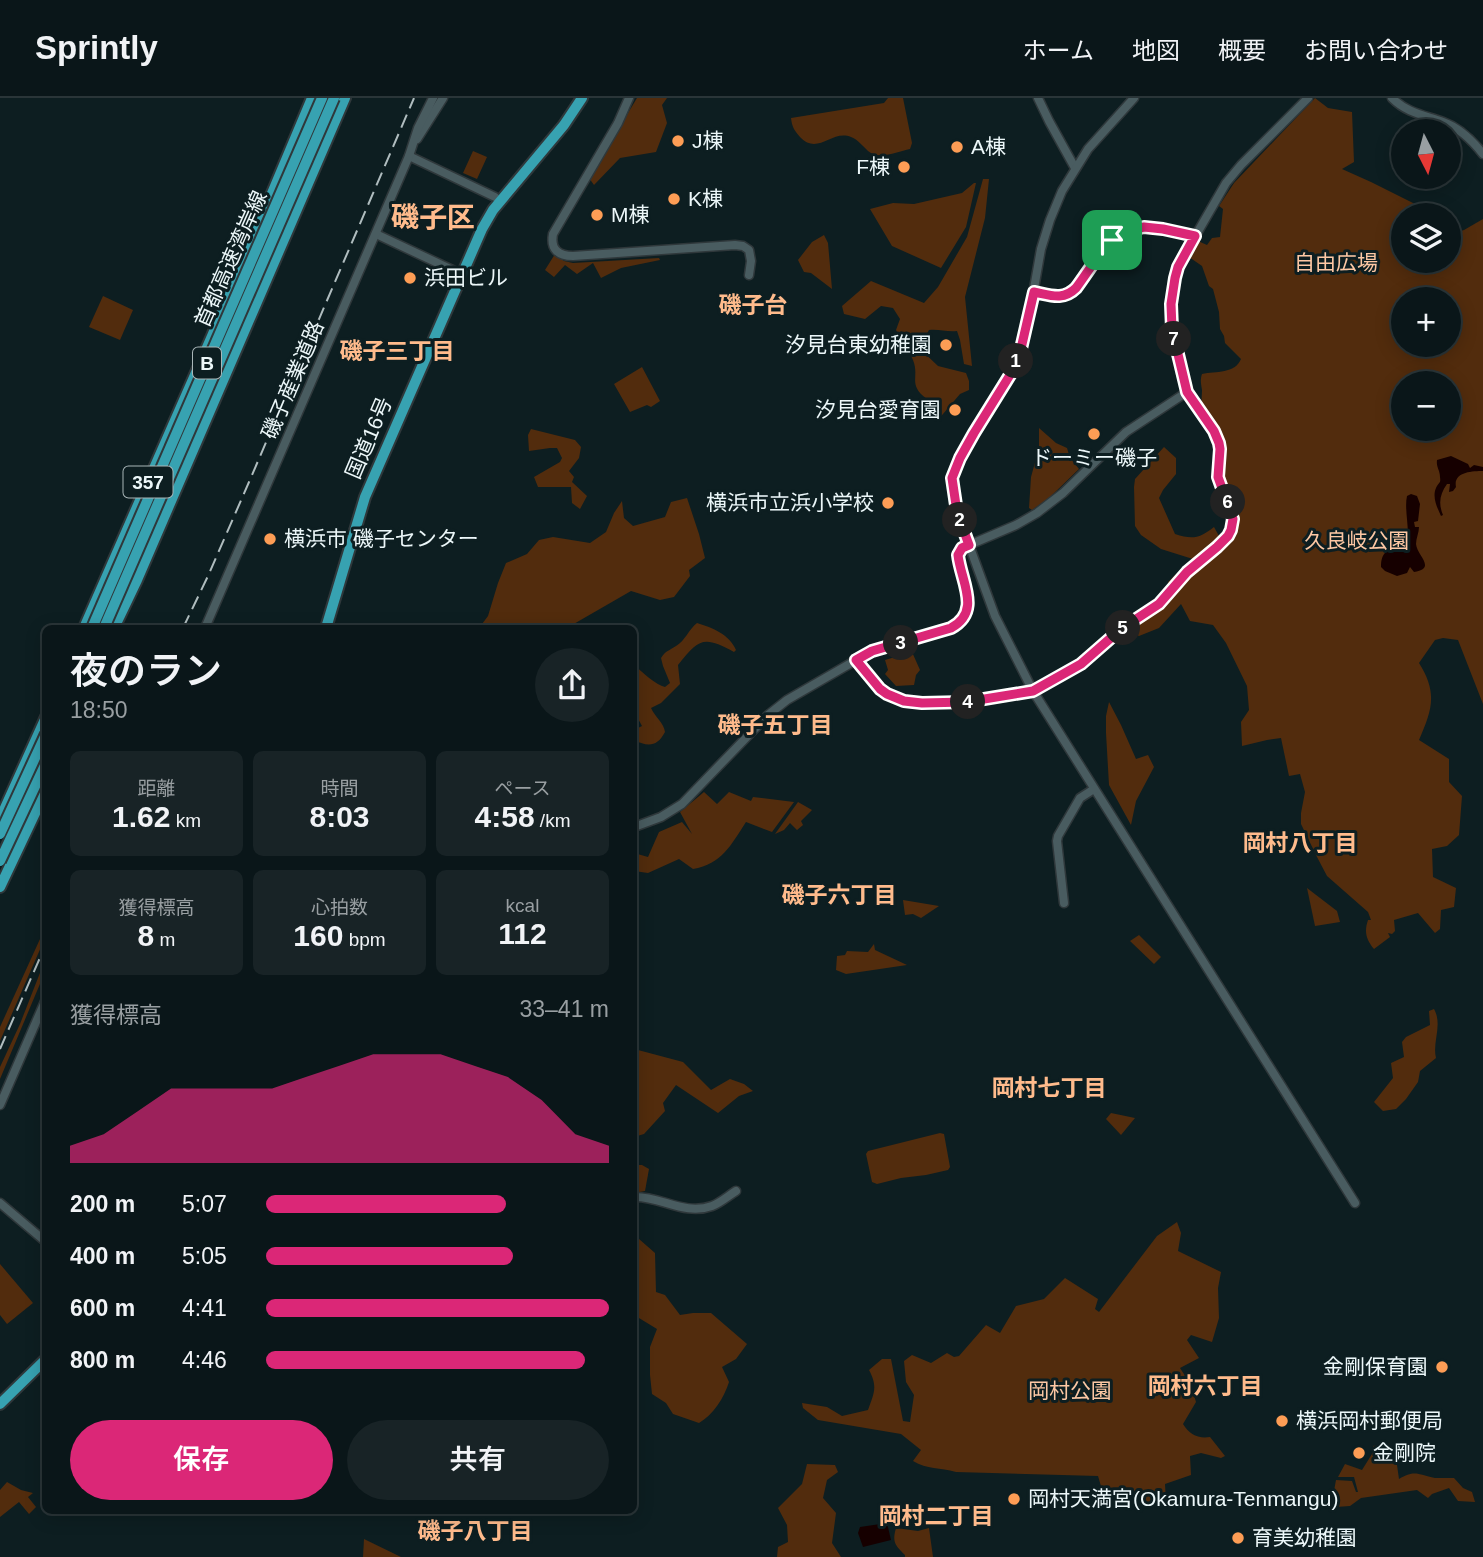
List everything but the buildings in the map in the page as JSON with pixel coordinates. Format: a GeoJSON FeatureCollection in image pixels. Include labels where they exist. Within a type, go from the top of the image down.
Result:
{"type":"FeatureCollection","features":[{"type":"Feature","properties":{"kind":"highway","name":"首都高速湾岸線"},"geometry":{"type":"LineString","coordinates":[[105,625],[337,98]]}},
{"type":"Feature","properties":{"kind":"highway","name":"357"},"geometry":{"type":"LineString","coordinates":[[115,625],[345,98]]}},
{"type":"Feature","properties":{"kind":"highway","name":"国道16号"},"geometry":{"type":"LineString","coordinates":[[327,625],[363,502],[481,219],[495,197],[543,141],[575,98]]}},
{"type":"Feature","properties":{"kind":"highway","name":"国道16号"},"geometry":{"type":"LineString","coordinates":[[321,625],[356,499],[458,273],[493,210],[564,125],[582,98]]}},
{"type":"Feature","properties":{"kind":"highway","name":"首都高速湾岸線"},"geometry":{"type":"LineString","coordinates":[[93,625],[318,100]]}},
{"type":"Feature","properties":{"kind":"highway","name":"357"},"geometry":{"type":"LineString","coordinates":[[84,625],[252,241],[318,100]]}},
{"type":"Feature","properties":{"kind":"highway"},"geometry":{"type":"LineString","coordinates":[[252,241],[257,254],[270,256],[277,253]]}},
{"type":"Feature","properties":{"kind":"highway"},"geometry":{"type":"LineString","coordinates":[[234,285],[240,279],[247,278],[257,287],[259,296]]}},
{"type":"Feature","properties":{"kind":"highway"},"geometry":{"type":"LineString","coordinates":[[0,819],[42,726]]}},
{"type":"Feature","properties":{"kind":"highway"},"geometry":{"type":"LineString","coordinates":[[0,836],[20,795],[42,734]]}},
{"type":"Feature","properties":{"kind":"highway"},"geometry":{"type":"LineString","coordinates":[[0,836],[42,743]]}},
{"type":"Feature","properties":{"kind":"highway"},"geometry":{"type":"LineString","coordinates":[[0,859],[42,772]]}},
{"type":"Feature","properties":{"kind":"highway"},"geometry":{"type":"LineString","coordinates":[[0,887],[42,798]]}},
{"type":"Feature","properties":{"kind":"highway"},"geometry":{"type":"LineString","coordinates":[[0,1404],[42,1362]]}},
{"type":"Feature","properties":{"kind":"street","name":"磯子産業道路"},"geometry":{"type":"LineString","coordinates":[[414,145],[418,128],[433,98]]}},
{"type":"Feature","properties":{"kind":"street","name":"磯子産業道路"},"geometry":{"type":"LineString","coordinates":[[206,625],[409,156],[443,98]]}},
{"type":"Feature","properties":{"kind":"street"},"geometry":{"type":"LineString","coordinates":[[629,98],[618,123],[553,234],[555,250],[565,256],[573,256],[743,246],[749,250],[749,275]]}},
{"type":"Feature","properties":{"kind":"street"},"geometry":{"type":"LineString","coordinates":[[1038,98],[1075,168]]}},
{"type":"Feature","properties":{"kind":"street"},"geometry":{"type":"LineString","coordinates":[[1134,98],[1098,136],[1075,168],[1058,199],[1041,249],[1020,353],[1010,375],[960,458],[952,478],[957,512],[999,626],[1033,691],[1355,1203]]}},
{"type":"Feature","properties":{"kind":"street"},"geometry":{"type":"LineString","coordinates":[[856,660],[880,689],[904,701],[966,702],[1033,691],[1081,664],[1121,629],[1159,604],[1187,572],[1223,542],[1231,530],[1232,514],[1218,477],[1218,437],[1187,392],[1174,338],[1171,304],[1175,278],[1195,236],[1233,174],[1308,98]]}},
{"type":"Feature","properties":{"kind":"street"},"geometry":{"type":"LineString","coordinates":[[1392,98],[1413,113],[1442,121],[1462,132],[1483,153]]}},
{"type":"Feature","properties":{"kind":"street"},"geometry":{"type":"LineString","coordinates":[[409,156],[495,197]]}},
{"type":"Feature","properties":{"kind":"street"},"geometry":{"type":"LineString","coordinates":[[1034,292],[1069,295],[1111,241],[1132,229],[1155,228],[1195,236]]}},
{"type":"Feature","properties":{"kind":"street"},"geometry":{"type":"LineString","coordinates":[[376,234],[458,273]]}},
{"type":"Feature","properties":{"kind":"street"},"geometry":{"type":"LineString","coordinates":[[637,826],[661,817],[682,804],[768,715],[787,700],[872,651],[951,628],[962,620],[968,603],[958,555],[962,548],[1016,526],[1050,504],[1126,432],[1187,392]]}},
{"type":"Feature","properties":{"kind":"street"},"geometry":{"type":"LineString","coordinates":[[1064,903],[1058,836],[1080,798],[1094,789]]}},
{"type":"Feature","properties":{"kind":"street"},"geometry":{"type":"LineString","coordinates":[[0,1105],[42,1008]]}},
{"type":"Feature","properties":{"kind":"street"},"geometry":{"type":"LineString","coordinates":[[637,1197],[647,1197],[686,1210],[713,1206],[736,1191]]}},
{"type":"Feature","properties":{"kind":"street"},"geometry":{"type":"LineString","coordinates":[[0,1203],[42,1239]]}},
{"type":"Feature","properties":{"kind":"green space"},"geometry":{"type":"Polygon","coordinates":[[[637,98],[667,98],[662,105],[667,123],[656,152],[620,158],[594,185],[589,178],[637,98]]]}},
{"type":"Feature","properties":{"kind":"green space"},"geometry":{"type":"Polygon","coordinates":[[[888,98],[903,98],[912,143],[910,149],[872,154],[853,138],[844,135],[813,144],[800,137],[792,124],[791,118],[884,103],[888,98]]]}},
{"type":"Feature","properties":{"kind":"green space","name":"久良岐公園"},"geometry":{"type":"Polygon","coordinates":[[[1315,98],[1328,108],[1352,112],[1354,162],[1342,169],[1413,203],[1391,203],[1391,273],[1461,273],[1461,231],[1483,219],[1483,704],[1458,640],[1435,640],[1419,663],[1429,683],[1431,702],[1419,740],[1449,759],[1449,782],[1462,796],[1459,835],[1447,846],[1432,849],[1433,877],[1456,888],[1454,907],[1441,910],[1440,929],[1435,933],[1418,913],[1394,920],[1395,931],[1388,933],[1390,937],[1374,949],[1366,935],[1368,920],[1371,920],[1368,912],[1327,876],[1301,824],[1305,792],[1300,774],[1289,776],[1281,738],[1242,746],[1241,722],[1249,710],[1247,686],[1226,643],[1213,625],[1190,621],[1181,604],[1159,628],[1139,636],[1127,630],[1171,595],[1168,582],[1196,560],[1161,549],[1141,535],[1135,526],[1135,479],[1164,447],[1176,458],[1176,474],[1159,498],[1175,534],[1196,537],[1214,527],[1224,545],[1232,539],[1235,531],[1234,513],[1223,485],[1223,443],[1202,406],[1201,380],[1202,374],[1230,370],[1241,359],[1225,343],[1213,289],[1209,286],[1202,266],[1189,257],[1198,241],[1207,245],[1212,238],[1220,237],[1223,209],[1219,206],[1234,183],[1315,98]]]}},
{"type":"Feature","properties":{"kind":"green space"},"geometry":{"type":"Polygon","coordinates":[[[473,151],[487,157],[477,179],[463,173],[473,151]]]}},
{"type":"Feature","properties":{"kind":"green space"},"geometry":{"type":"Polygon","coordinates":[[[983,179],[989,179],[985,218],[965,297],[972,366],[964,364],[957,331],[929,330],[919,348],[938,366],[966,373],[969,381],[969,390],[960,394],[937,421],[926,417],[927,399],[917,389],[915,366],[896,330],[900,319],[893,308],[881,306],[865,319],[844,314],[842,306],[871,281],[924,303],[938,287],[967,237],[983,179]]]}},
{"type":"Feature","properties":{"kind":"green space"},"geometry":{"type":"Polygon","coordinates":[[[974,183],[966,227],[941,268],[892,246],[870,209],[893,203],[914,204],[962,193],[974,183]]]}},
{"type":"Feature","properties":{"kind":"green space"},"geometry":{"type":"Polygon","coordinates":[[[824,235],[828,243],[832,289],[811,273],[804,272],[798,260],[812,242],[824,235]]]}},
{"type":"Feature","properties":{"kind":"green space"},"geometry":{"type":"Polygon","coordinates":[[[555,254],[564,261],[573,263],[660,260],[621,268],[601,278],[593,263],[577,274],[565,265],[554,277],[545,270],[555,254]]]}},
{"type":"Feature","properties":{"kind":"green space"},"geometry":{"type":"Polygon","coordinates":[[[103,296],[133,310],[120,340],[89,327],[103,296]]]}},
{"type":"Feature","properties":{"kind":"green space"},"geometry":{"type":"Polygon","coordinates":[[[642,367],[660,401],[651,407],[647,405],[630,412],[614,384],[642,367]]]}},
{"type":"Feature","properties":{"kind":"green space"},"geometry":{"type":"Polygon","coordinates":[[[1039,428],[1056,443],[1067,448],[1070,458],[1079,469],[1049,498],[1032,510],[1029,508],[1031,477],[1039,448],[1039,428]]]}},
{"type":"Feature","properties":{"kind":"green space"},"geometry":{"type":"Polygon","coordinates":[[[531,429],[575,440],[581,447],[579,458],[569,471],[574,477],[572,482],[587,496],[580,509],[572,503],[571,487],[538,487],[534,477],[560,462],[562,458],[557,448],[529,451],[528,435],[531,429]]]}},
{"type":"Feature","properties":{"kind":"green space"},"geometry":{"type":"Polygon","coordinates":[[[687,498],[705,558],[689,570],[690,576],[674,597],[660,600],[631,591],[572,625],[481,625],[488,616],[506,563],[527,554],[539,540],[553,537],[590,543],[606,532],[622,501],[624,518],[633,526],[665,517],[671,502],[687,498]]]}},
{"type":"Feature","properties":{"kind":"green space"},"geometry":{"type":"Polygon","coordinates":[[[697,623],[715,630],[725,636],[736,650],[734,652],[715,643],[702,642],[691,650],[678,665],[680,684],[661,703],[651,708],[665,732],[659,741],[652,744],[637,741],[637,728],[642,726],[637,717],[637,668],[665,687],[670,683],[661,658],[682,641],[697,623]]]}},
{"type":"Feature","properties":{"kind":"green space"},"geometry":{"type":"Polygon","coordinates":[[[912,652],[920,670],[914,685],[896,686],[885,674],[888,670],[885,660],[912,652]]]}},
{"type":"Feature","properties":{"kind":"green space"},"geometry":{"type":"Polygon","coordinates":[[[1109,702],[1136,759],[1148,755],[1154,767],[1136,801],[1131,825],[1109,785],[1106,716],[1109,702]]]}},
{"type":"Feature","properties":{"kind":"green space"},"geometry":{"type":"Polygon","coordinates":[[[704,792],[717,804],[729,792],[751,801],[753,797],[794,802],[772,832],[746,822],[725,852],[711,863],[693,869],[679,859],[648,873],[637,871],[637,854],[648,857],[659,832],[682,822],[692,834],[680,812],[704,792]]]}},
{"type":"Feature","properties":{"kind":"green space"},"geometry":{"type":"Polygon","coordinates":[[[798,802],[812,810],[801,821],[803,825],[797,830],[790,823],[775,834],[798,802]]]}},
{"type":"Feature","properties":{"kind":"green space"},"geometry":{"type":"Polygon","coordinates":[[[1307,888],[1337,911],[1340,922],[1315,926],[1307,888]]]}},
{"type":"Feature","properties":{"kind":"green space"},"geometry":{"type":"Polygon","coordinates":[[[903,900],[939,906],[921,918],[913,914],[905,915],[903,900]]]}},
{"type":"Feature","properties":{"kind":"green space"},"geometry":{"type":"Polygon","coordinates":[[[42,935],[42,945],[0,1041],[0,1027],[42,935]]]}},
{"type":"Feature","properties":{"kind":"green space"},"geometry":{"type":"Polygon","coordinates":[[[1139,935],[1161,957],[1154,964],[1130,941],[1139,935]]]}},
{"type":"Feature","properties":{"kind":"green space"},"geometry":{"type":"Polygon","coordinates":[[[874,944],[875,950],[907,965],[846,974],[836,970],[837,956],[845,955],[847,951],[868,952],[874,944]]]}},
{"type":"Feature","properties":{"kind":"green space"},"geometry":{"type":"Polygon","coordinates":[[[42,968],[42,979],[0,1079],[0,1067],[42,968]]]}},
{"type":"Feature","properties":{"kind":"green space"},"geometry":{"type":"Polygon","coordinates":[[[1434,1009],[1438,1021],[1436,1058],[1420,1071],[1418,1082],[1396,1109],[1383,1111],[1374,1102],[1393,1078],[1391,1063],[1404,1057],[1402,1042],[1406,1037],[1430,1025],[1429,1011],[1434,1009]]]}},
{"type":"Feature","properties":{"kind":"green space"},"geometry":{"type":"Polygon","coordinates":[[[637,1051],[683,1062],[711,1090],[730,1079],[753,1091],[739,1096],[718,1113],[676,1085],[663,1103],[665,1111],[644,1134],[637,1136],[637,1051]]]}},
{"type":"Feature","properties":{"kind":"green space"},"geometry":{"type":"Polygon","coordinates":[[[1111,1113],[1135,1118],[1121,1135],[1106,1119],[1111,1113]]]}},
{"type":"Feature","properties":{"kind":"green space"},"geometry":{"type":"Polygon","coordinates":[[[944,1134],[950,1167],[948,1170],[877,1184],[872,1182],[866,1154],[868,1151],[944,1134]]]}},
{"type":"Feature","properties":{"kind":"green space"},"geometry":{"type":"Polygon","coordinates":[[[637,1165],[649,1169],[645,1191],[637,1192],[637,1165]]]}},
{"type":"Feature","properties":{"kind":"green space","name":"岡村公園"},"geometry":{"type":"Polygon","coordinates":[[[1177,1222],[1181,1233],[1178,1251],[1221,1272],[1218,1288],[1219,1318],[1212,1342],[1191,1335],[1187,1340],[1199,1358],[1180,1368],[1191,1385],[1196,1402],[1183,1424],[1194,1435],[1210,1437],[1225,1456],[1221,1458],[1201,1453],[1190,1456],[1191,1475],[1165,1484],[1166,1502],[1154,1504],[1130,1496],[1128,1489],[1103,1493],[1098,1476],[956,1472],[923,1466],[913,1461],[921,1450],[901,1434],[818,1420],[803,1408],[802,1403],[827,1407],[842,1416],[868,1410],[874,1390],[869,1370],[882,1359],[891,1359],[903,1421],[910,1422],[914,1395],[906,1382],[904,1361],[912,1355],[931,1363],[947,1353],[954,1357],[959,1356],[986,1325],[1000,1333],[1016,1306],[1044,1299],[1065,1278],[1098,1299],[1095,1309],[1099,1312],[1157,1236],[1177,1222]]]}},
{"type":"Feature","properties":{"kind":"green space"},"geometry":{"type":"Polygon","coordinates":[[[637,1238],[655,1253],[656,1292],[665,1295],[680,1315],[711,1313],[747,1344],[736,1359],[722,1367],[729,1382],[727,1388],[713,1411],[699,1423],[673,1414],[666,1403],[652,1394],[650,1347],[657,1329],[637,1317],[637,1238]]]}},
{"type":"Feature","properties":{"kind":"green space"},"geometry":{"type":"Polygon","coordinates":[[[0,1264],[33,1303],[7,1324],[0,1315],[0,1264]]]}},
{"type":"Feature","properties":{"kind":"green space"},"geometry":{"type":"Polygon","coordinates":[[[1389,1443],[1396,1458],[1399,1479],[1413,1473],[1435,1478],[1454,1478],[1463,1488],[1472,1492],[1475,1502],[1458,1501],[1449,1488],[1428,1498],[1417,1490],[1361,1498],[1350,1506],[1336,1507],[1329,1500],[1336,1480],[1352,1481],[1358,1492],[1354,1477],[1338,1477],[1345,1464],[1362,1470],[1372,1454],[1373,1446],[1389,1443]]]}},
{"type":"Feature","properties":{"kind":"green space"},"geometry":{"type":"Polygon","coordinates":[[[807,1464],[835,1465],[838,1472],[827,1480],[823,1498],[836,1513],[832,1543],[841,1557],[777,1557],[778,1547],[788,1542],[787,1525],[778,1508],[802,1484],[807,1464]]]}},
{"type":"Feature","properties":{"kind":"green space"},"geometry":{"type":"Polygon","coordinates":[[[7,1482],[33,1493],[28,1497],[36,1507],[29,1514],[19,1502],[0,1517],[0,1490],[7,1482]]]}},
{"type":"Feature","properties":{"kind":"green space"},"geometry":{"type":"Polygon","coordinates":[[[896,1528],[918,1531],[929,1528],[933,1557],[905,1557],[895,1543],[896,1528]]]}},
{"type":"Feature","properties":{"kind":"green space"},"geometry":{"type":"Polygon","coordinates":[[[364,1539],[401,1557],[363,1557],[364,1539]]]}},
{"type":"Feature","properties":{"kind":"shaded area"},"geometry":{"type":"Polygon","coordinates":[[[1451,456],[1468,464],[1470,468],[1474,465],[1483,467],[1483,471],[1460,475],[1453,491],[1449,492],[1450,484],[1447,484],[1440,499],[1441,516],[1435,498],[1440,481],[1437,460],[1451,456]]]}},
{"type":"Feature","properties":{"kind":"shaded area"},"geometry":{"type":"Polygon","coordinates":[[[1411,494],[1417,496],[1420,504],[1418,521],[1414,522],[1415,527],[1419,527],[1416,544],[1425,565],[1414,572],[1410,567],[1407,573],[1397,576],[1381,567],[1382,560],[1387,551],[1395,551],[1407,543],[1406,501],[1411,494]]]}},
{"type":"Feature","properties":{"kind":"shaded area"},"geometry":{"type":"Polygon","coordinates":[[[887,1523],[891,1540],[863,1547],[858,1533],[860,1527],[887,1523]]]}},
{"type":"Feature","properties":{"kind":"railway"},"geometry":{"type":"LineString","coordinates":[[184,625],[414,98]]}},
{"type":"Feature","properties":{"kind":"railway"},"geometry":{"type":"LineString","coordinates":[[0,1049],[42,953]]}},
{"type":"Feature","properties":{"kind":"place","name":"J棟"},"geometry":{"type":"Point","coordinates":[678,141]}},
{"type":"Feature","properties":{"kind":"place","name":"A棟"},"geometry":{"type":"Point","coordinates":[957,147]}},
{"type":"Feature","properties":{"kind":"place","name":"F棟"},"geometry":{"type":"Point","coordinates":[904,167]}},
{"type":"Feature","properties":{"kind":"place","name":"K棟"},"geometry":{"type":"Point","coordinates":[674,199]}},
{"type":"Feature","properties":{"kind":"place","name":"M棟"},"geometry":{"type":"Point","coordinates":[597,215]}},
{"type":"Feature","properties":{"kind":"place","name":"浜田ビル"},"geometry":{"type":"Point","coordinates":[410,278]}},
{"type":"Feature","properties":{"kind":"place","name":"汐見台東幼稚園"},"geometry":{"type":"Point","coordinates":[946,345]}},
{"type":"Feature","properties":{"kind":"place","name":"汐見台愛育園"},"geometry":{"type":"Point","coordinates":[955,410]}},
{"type":"Feature","properties":{"kind":"place","name":"ドーミー磯子"},"geometry":{"type":"Point","coordinates":[1094,434]}},
{"type":"Feature","properties":{"kind":"place","name":"横浜市立浜小学校"},"geometry":{"type":"Point","coordinates":[888,503]}},
{"type":"Feature","properties":{"kind":"place","name":"横浜市 磯子センター"},"geometry":{"type":"Point","coordinates":[270,539]}},
{"type":"Feature","properties":{"kind":"place","name":"金剛保育園"},"geometry":{"type":"Point","coordinates":[1442,1367]}},
{"type":"Feature","properties":{"kind":"place","name":"横浜岡村郵便局"},"geometry":{"type":"Point","coordinates":[1282,1421]}},
{"type":"Feature","properties":{"kind":"place","name":"金剛院"},"geometry":{"type":"Point","coordinates":[1359,1453]}},
{"type":"Feature","properties":{"kind":"place","name":"岡村天満宮(Okamura-Tenmangu)"},"geometry":{"type":"Point","coordinates":[1014,1499]}},
{"type":"Feature","properties":{"kind":"place","name":"育美幼稚園"},"geometry":{"type":"Point","coordinates":[1238,1538]}},
{"type":"Feature","properties":{"kind":"district","name":"磯子区"},"geometry":{"type":"Point","coordinates":[433,217]}},
{"type":"Feature","properties":{"kind":"district","name":"磯子台"},"geometry":{"type":"Point","coordinates":[753,305]}},
{"type":"Feature","properties":{"kind":"district","name":"磯子三丁目"},"geometry":{"type":"Point","coordinates":[397,351]}},
{"type":"Feature","properties":{"kind":"district","name":"磯子五丁目"},"geometry":{"type":"Point","coordinates":[775,725]}},
{"type":"Feature","properties":{"kind":"district","name":"岡村八丁目"},"geometry":{"type":"Point","coordinates":[1300,843]}},
{"type":"Feature","properties":{"kind":"district","name":"磯子六丁目"},"geometry":{"type":"Point","coordinates":[839,895]}},
{"type":"Feature","properties":{"kind":"district","name":"岡村七丁目"},"geometry":{"type":"Point","coordinates":[1049,1088]}},
{"type":"Feature","properties":{"kind":"district","name":"岡村六丁目"},"geometry":{"type":"Point","coordinates":[1205,1386]}},
{"type":"Feature","properties":{"kind":"district","name":"岡村二丁目"},"geometry":{"type":"Point","coordinates":[936,1516]}},
{"type":"Feature","properties":{"kind":"district","name":"磯子八丁目"},"geometry":{"type":"Point","coordinates":[475,1531]}},
{"type":"Feature","properties":{"kind":"route"},"geometry":{"type":"LineString","coordinates":[[1144,227],[1195,236],[1175,278],[1171,304],[1172,329],[1187,392],[1218,437],[1218,477],[1232,514],[1231,530],[1223,542],[1187,572],[1159,604],[1121,629],[1081,664],[1033,691],[949,703],[913,703],[887,694],[870,679],[856,660],[872,651],[951,628],[966,615],[967,594],[958,555],[962,548],[969,545],[957,512],[952,478],[960,458],[1010,375],[1020,353],[1034,292],[1069,295],[1112,240],[1132,229],[1144,227]]}},
{"type":"Feature","properties":{"kind":"park label","name":"自由広場"},"geometry":{"type":"Point","coordinates":[1336,263]}}]}
